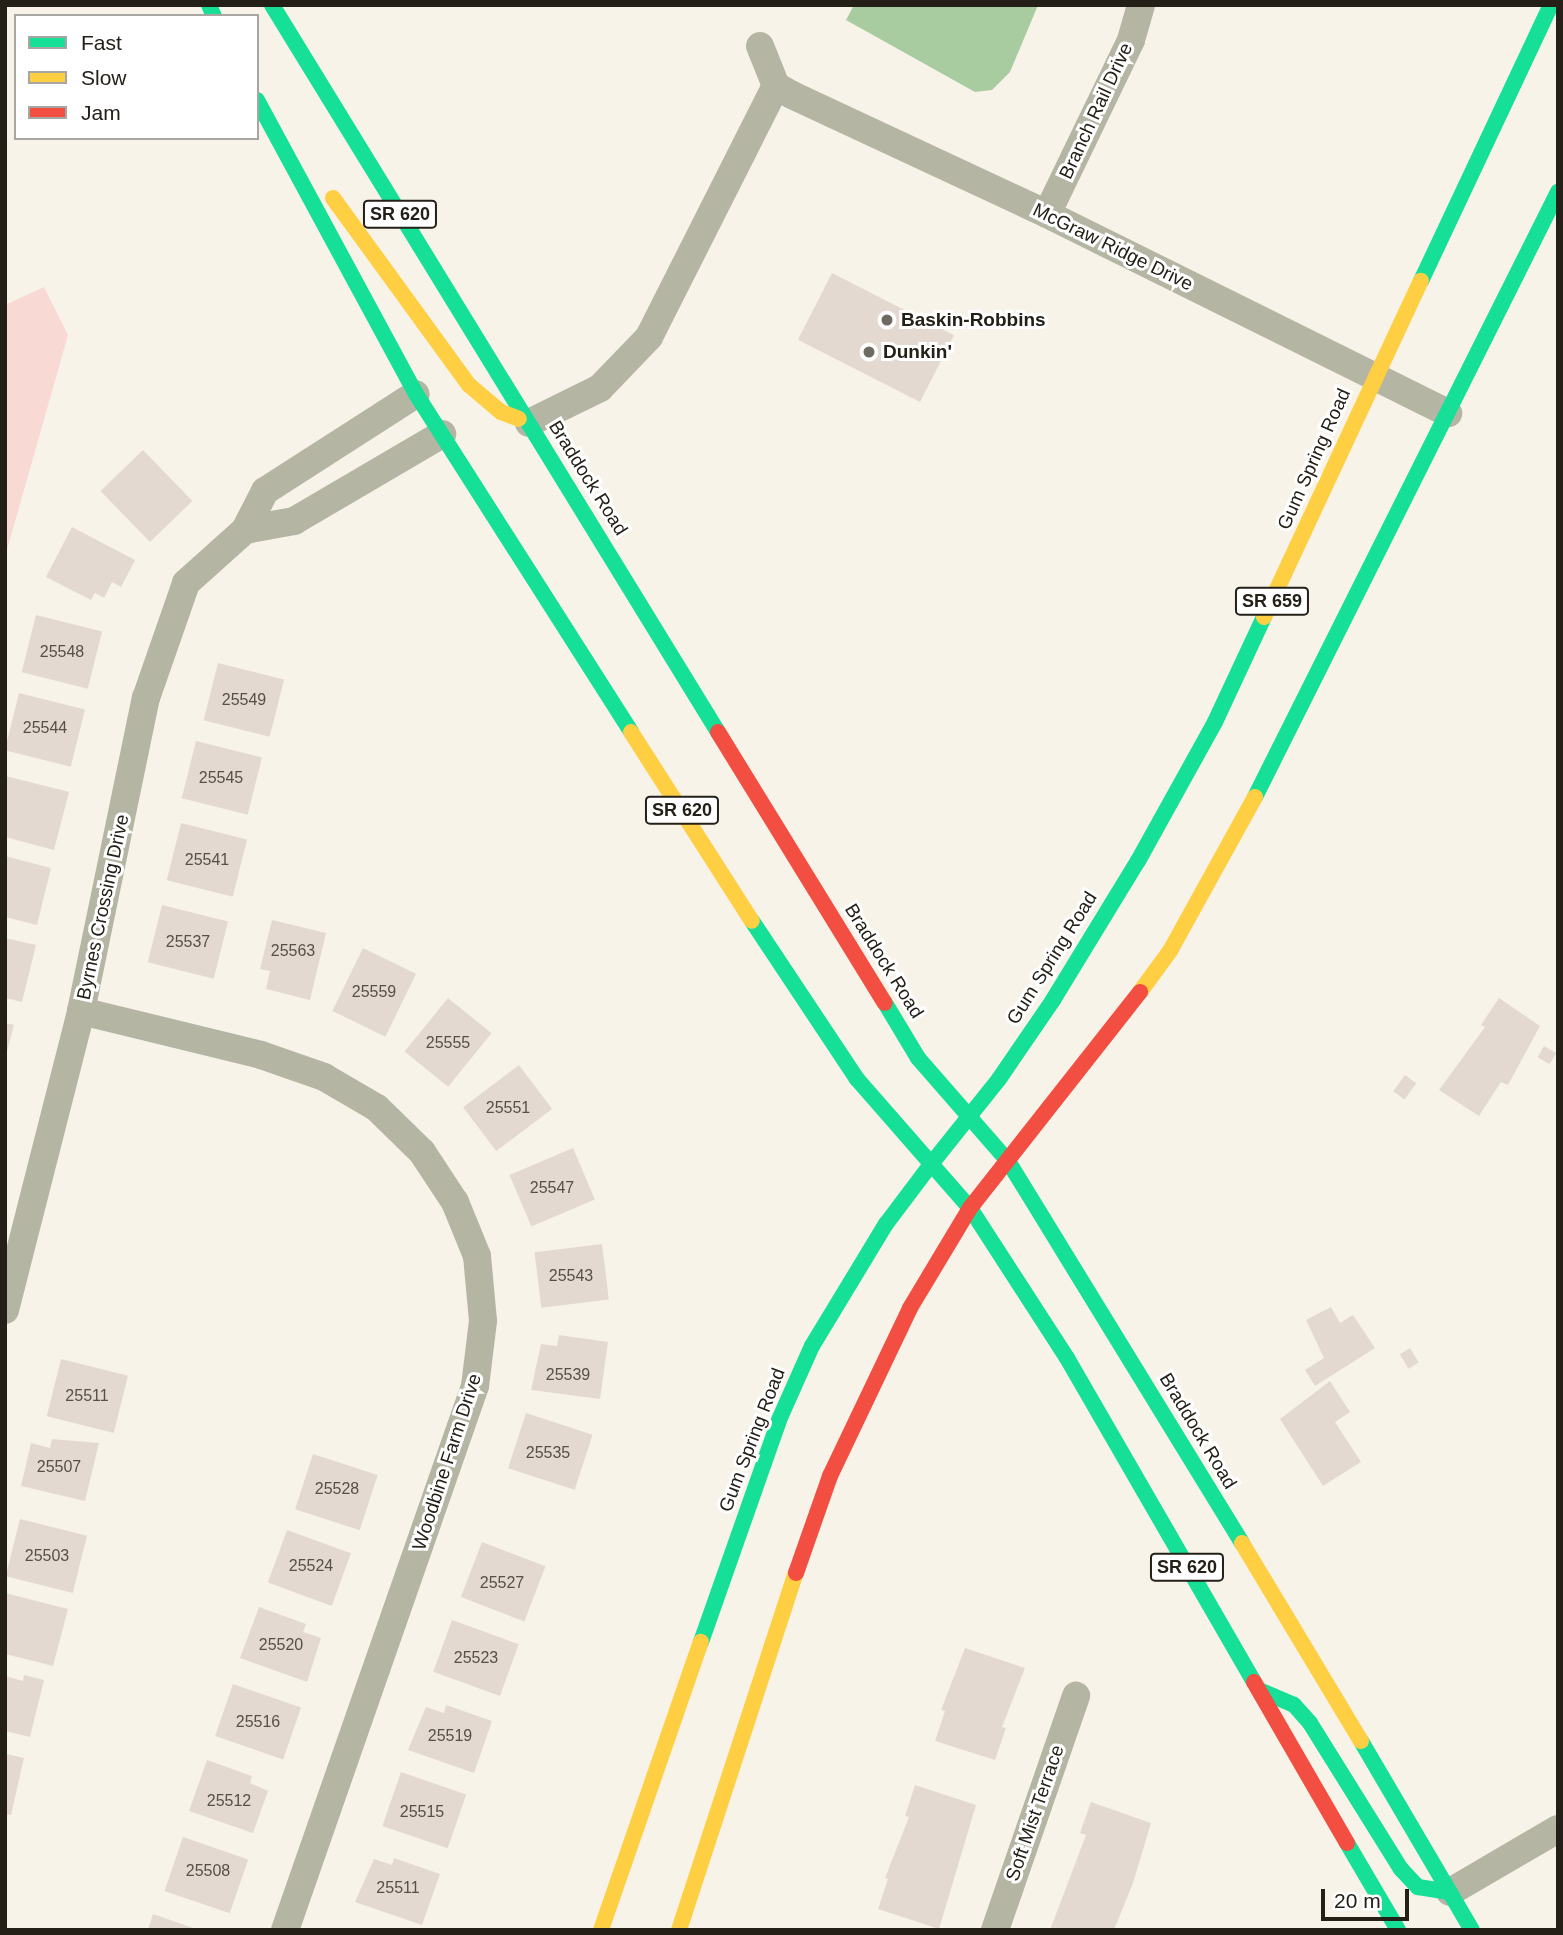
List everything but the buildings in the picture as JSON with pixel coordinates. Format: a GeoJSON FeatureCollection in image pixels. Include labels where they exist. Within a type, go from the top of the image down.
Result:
{"type":"FeatureCollection","features":[{"type":"Feature","properties":{"kind":"main road","name":"Braddock Road"},"geometry":{"type":"LineString","coordinates":[[272,5],[918,1058],[1008,1161],[1472,1930]]}},
{"type":"Feature","properties":{"kind":"main road","name":"Gum Spring Road"},"geometry":{"type":"LineString","coordinates":[[601,1930],[779,1420],[812,1346],[886,1224],[966,1116],[999,1079],[1053,1000],[1157,826],[1215,722],[1374,377],[1551,5]]}},
{"type":"Feature","properties":{"kind":"main road"},"geometry":{"type":"LineString","coordinates":[[259,97],[469,385],[501,412],[529,423]]}},
{"type":"Feature","properties":{"kind":"main road","name":"SR 620"},"geometry":{"type":"LineString","coordinates":[[259,104],[416,394],[822,1030],[857,1079],[970,1208],[1067,1358],[1398,1930]]}},
{"type":"Feature","properties":{"kind":"main road"},"geometry":{"type":"LineString","coordinates":[[679,1930],[732,1758],[830,1476],[910,1308],[970,1208],[1112,1032],[1170,951],[1284,745],[1558,192]]}},
{"type":"Feature","properties":{"kind":"main road"},"geometry":{"type":"LineString","coordinates":[[1257,1689],[1294,1704],[1310,1723],[1401,1868],[1418,1887],[1450,1892]]}},
{"type":"Feature","properties":{"kind":"street","name":"Branch Rail Drive"},"geometry":{"type":"LineString","coordinates":[[1047,214],[1130,40],[1141,5]]}},
{"type":"Feature","properties":{"kind":"street"},"geometry":{"type":"LineString","coordinates":[[529,423],[600,388],[649,337],[776,86],[761,46]]}},
{"type":"Feature","properties":{"kind":"street","name":"McGraw Ridge Drive"},"geometry":{"type":"LineString","coordinates":[[776,86],[1047,214],[1448,413]]}},
{"type":"Feature","properties":{"kind":"street","name":"Byrnes Crossing Drive"},"geometry":{"type":"LineString","coordinates":[[5,1310],[81,1011],[146,698],[186,583],[245,530],[265,491],[416,394]]}},
{"type":"Feature","properties":{"kind":"street"},"geometry":{"type":"LineString","coordinates":[[245,530],[293,521],[442,434]]}},
{"type":"Feature","properties":{"kind":"street","name":"Woodbine Farm Drive"},"geometry":{"type":"LineString","coordinates":[[81,1011],[261,1055],[324,1077],[377,1108],[422,1152],[455,1202],[477,1256],[484,1321],[475,1386],[285,1930]]}},
{"type":"Feature","properties":{"kind":"street","name":"Soft Mist Terrace"},"geometry":{"type":"LineString","coordinates":[[995,1930],[1076,1696]]}},
{"type":"Feature","properties":{"kind":"street"},"geometry":{"type":"LineString","coordinates":[[1450,1892],[1558,1829]]}},
{"type":"Feature","properties":{"kind":"shaded area"},"geometry":{"type":"Polygon","coordinates":[[[854,5],[1038,5],[1010,72],[992,90],[975,92],[846,20],[854,5]]]}},
{"type":"Feature","properties":{"kind":"shaded area"},"geometry":{"type":"Polygon","coordinates":[[[44,287],[68,335],[5,557],[5,305],[44,287]]]}},
{"type":"Feature","properties":{"kind":"traffic: fast"},"geometry":{"type":"LineString","coordinates":[[209,5],[213,14]]}},
{"type":"Feature","properties":{"kind":"traffic: fast"},"geometry":{"type":"LineString","coordinates":[[272,5],[718,732]]}},
{"type":"Feature","properties":{"kind":"traffic: fast"},"geometry":{"type":"LineString","coordinates":[[1421,281],[1551,5]]}},
{"type":"Feature","properties":{"kind":"traffic: fast"},"geometry":{"type":"LineString","coordinates":[[259,104],[416,394],[631,732]]}},
{"type":"Feature","properties":{"kind":"traffic: fast"},"geometry":{"type":"LineString","coordinates":[[1255,797],[1558,192]]}},
{"type":"Feature","properties":{"kind":"traffic: fast"},"geometry":{"type":"LineString","coordinates":[[932,1163],[999,1079],[1053,1000],[1138,861],[1215,722],[1264,617]]}},
{"type":"Feature","properties":{"kind":"traffic: fast"},"geometry":{"type":"LineString","coordinates":[[752,921],[857,1079],[970,1208],[1067,1358],[1254,1682]]}},
{"type":"Feature","properties":{"kind":"traffic: fast"},"geometry":{"type":"LineString","coordinates":[[885,1003],[918,1058],[1008,1161],[1242,1543]]}},
{"type":"Feature","properties":{"kind":"traffic: fast"},"geometry":{"type":"LineString","coordinates":[[701,1642],[779,1420],[812,1346],[886,1224],[932,1163]]}},
{"type":"Feature","properties":{"kind":"traffic: fast"},"geometry":{"type":"LineString","coordinates":[[1259,1690],[1294,1705],[1310,1723],[1401,1869],[1418,1887],[1450,1892]]}},
{"type":"Feature","properties":{"kind":"traffic: fast"},"geometry":{"type":"LineString","coordinates":[[1361,1741],[1472,1930]]}},
{"type":"Feature","properties":{"kind":"traffic: fast"},"geometry":{"type":"LineString","coordinates":[[1347,1843],[1398,1930]]}},
{"type":"Feature","properties":{"kind":"traffic: slow"},"geometry":{"type":"LineString","coordinates":[[333,198],[469,385],[501,412],[519,419]]}},
{"type":"Feature","properties":{"kind":"traffic: slow"},"geometry":{"type":"LineString","coordinates":[[1264,617],[1421,281]]}},
{"type":"Feature","properties":{"kind":"traffic: slow"},"geometry":{"type":"LineString","coordinates":[[631,732],[752,921]]}},
{"type":"Feature","properties":{"kind":"traffic: slow"},"geometry":{"type":"LineString","coordinates":[[1140,992],[1170,951],[1255,797]]}},
{"type":"Feature","properties":{"kind":"traffic: slow"},"geometry":{"type":"LineString","coordinates":[[1242,1543],[1361,1741]]}},
{"type":"Feature","properties":{"kind":"traffic: slow"},"geometry":{"type":"LineString","coordinates":[[679,1930],[796,1573]]}},
{"type":"Feature","properties":{"kind":"traffic: slow"},"geometry":{"type":"LineString","coordinates":[[601,1930],[701,1642]]}},
{"type":"Feature","properties":{"kind":"traffic: jam"},"geometry":{"type":"LineString","coordinates":[[718,732],[885,1003]]}},
{"type":"Feature","properties":{"kind":"traffic: jam"},"geometry":{"type":"LineString","coordinates":[[970,1208],[1140,992]]}},
{"type":"Feature","properties":{"kind":"traffic: jam"},"geometry":{"type":"LineString","coordinates":[[796,1573],[830,1476],[910,1308],[970,1208]]}},
{"type":"Feature","properties":{"kind":"traffic: jam"},"geometry":{"type":"LineString","coordinates":[[1254,1682],[1347,1843]]}},
{"type":"Feature","properties":{"kind":"place","name":"Baskin-Robbins"},"geometry":{"type":"Point","coordinates":[887,320]}},
{"type":"Feature","properties":{"kind":"place","name":"Dunkin'"},"geometry":{"type":"Point","coordinates":[869,352]}}]}
